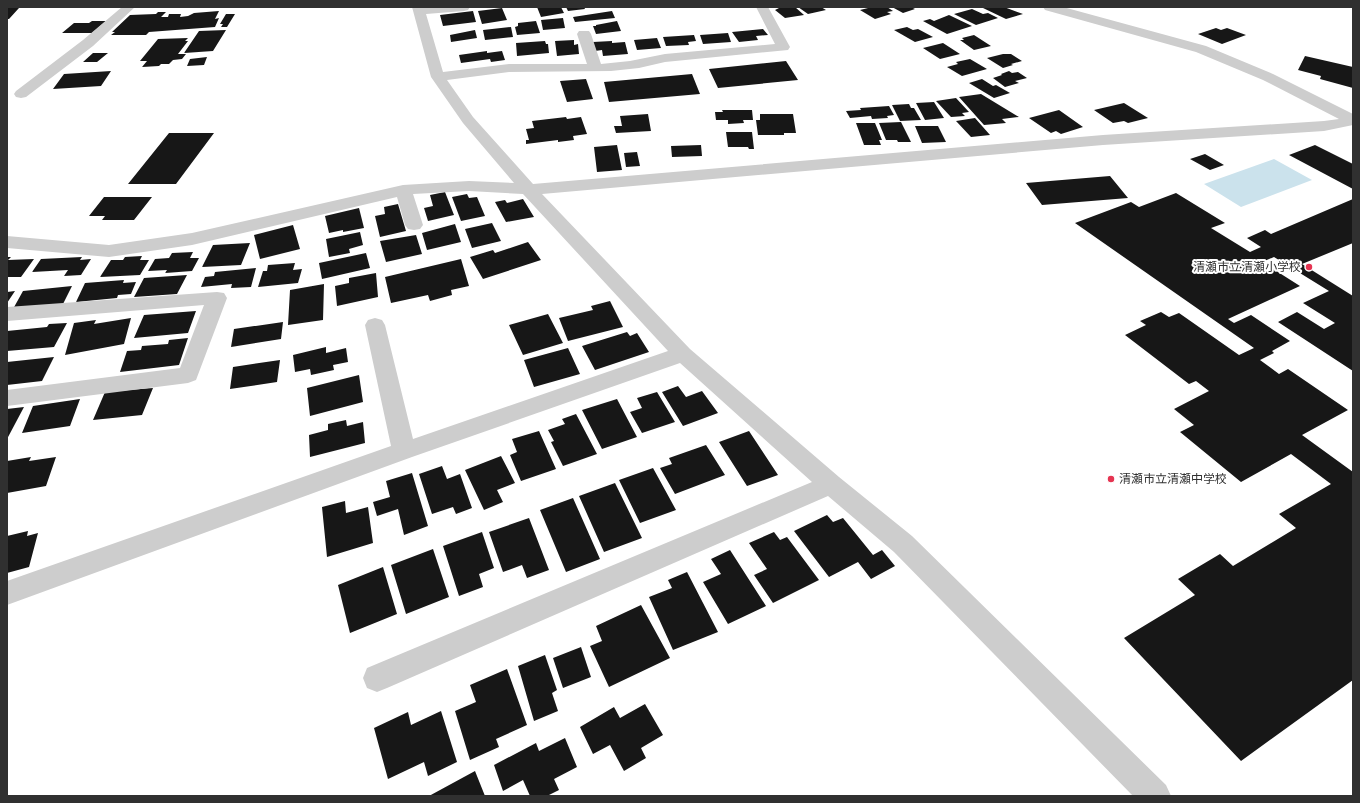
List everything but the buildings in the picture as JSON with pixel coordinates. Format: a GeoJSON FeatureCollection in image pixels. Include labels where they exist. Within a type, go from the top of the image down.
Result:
{"type":"FeatureCollection","features":[{"type":"Feature","properties":{"kind":"street"},"geometry":{"type":"LineString","coordinates":[[21,94],[88,43],[129,7]]}},
{"type":"Feature","properties":{"kind":"street"},"geometry":{"type":"LineString","coordinates":[[464,7],[418,9],[438,77],[468,120],[528,189],[683,354],[831,484],[903,544],[1155,796]]}},
{"type":"Feature","properties":{"kind":"street"},"geometry":{"type":"LineString","coordinates":[[438,77],[464,72],[506,68],[595,68],[648,63],[665,58],[783,47],[762,7]]}},
{"type":"Feature","properties":{"kind":"street"},"geometry":{"type":"LineString","coordinates":[[1049,7],[1201,49],[1268,77],[1353,120]]}},
{"type":"Feature","properties":{"kind":"street"},"geometry":{"type":"LineString","coordinates":[[584,34],[595,68]]}},
{"type":"Feature","properties":{"kind":"street"},"geometry":{"type":"LineString","coordinates":[[7,242],[109,251],[192,239],[403,190],[469,186],[528,189],[1103,140],[1324,126],[1353,120]]}},
{"type":"Feature","properties":{"kind":"street"},"geometry":{"type":"LineString","coordinates":[[403,190],[414,225]]}},
{"type":"Feature","properties":{"kind":"street"},"geometry":{"type":"LineString","coordinates":[[7,314],[217,298],[188,375],[7,398]]}},
{"type":"Feature","properties":{"kind":"street"},"geometry":{"type":"LineString","coordinates":[[374,325],[404,451]]}},
{"type":"Feature","properties":{"kind":"street"},"geometry":{"type":"LineString","coordinates":[[7,593],[404,451],[683,354]]}},
{"type":"Feature","properties":{"kind":"street"},"geometry":{"type":"LineString","coordinates":[[377,678],[831,484]]}},
{"type":"Feature","properties":{"kind":"water"},"geometry":{"type":"Polygon","coordinates":[[[1274,159],[1312,180],[1241,207],[1204,184],[1274,159]]]}},
{"type":"Feature","properties":{"kind":"place","name":"清瀬市立清瀬小学校"},"geometry":{"type":"Point","coordinates":[1309,267]}},
{"type":"Feature","properties":{"kind":"place","name":"清瀬市立清瀬中学校"},"geometry":{"type":"Point","coordinates":[1111,479]}}]}
